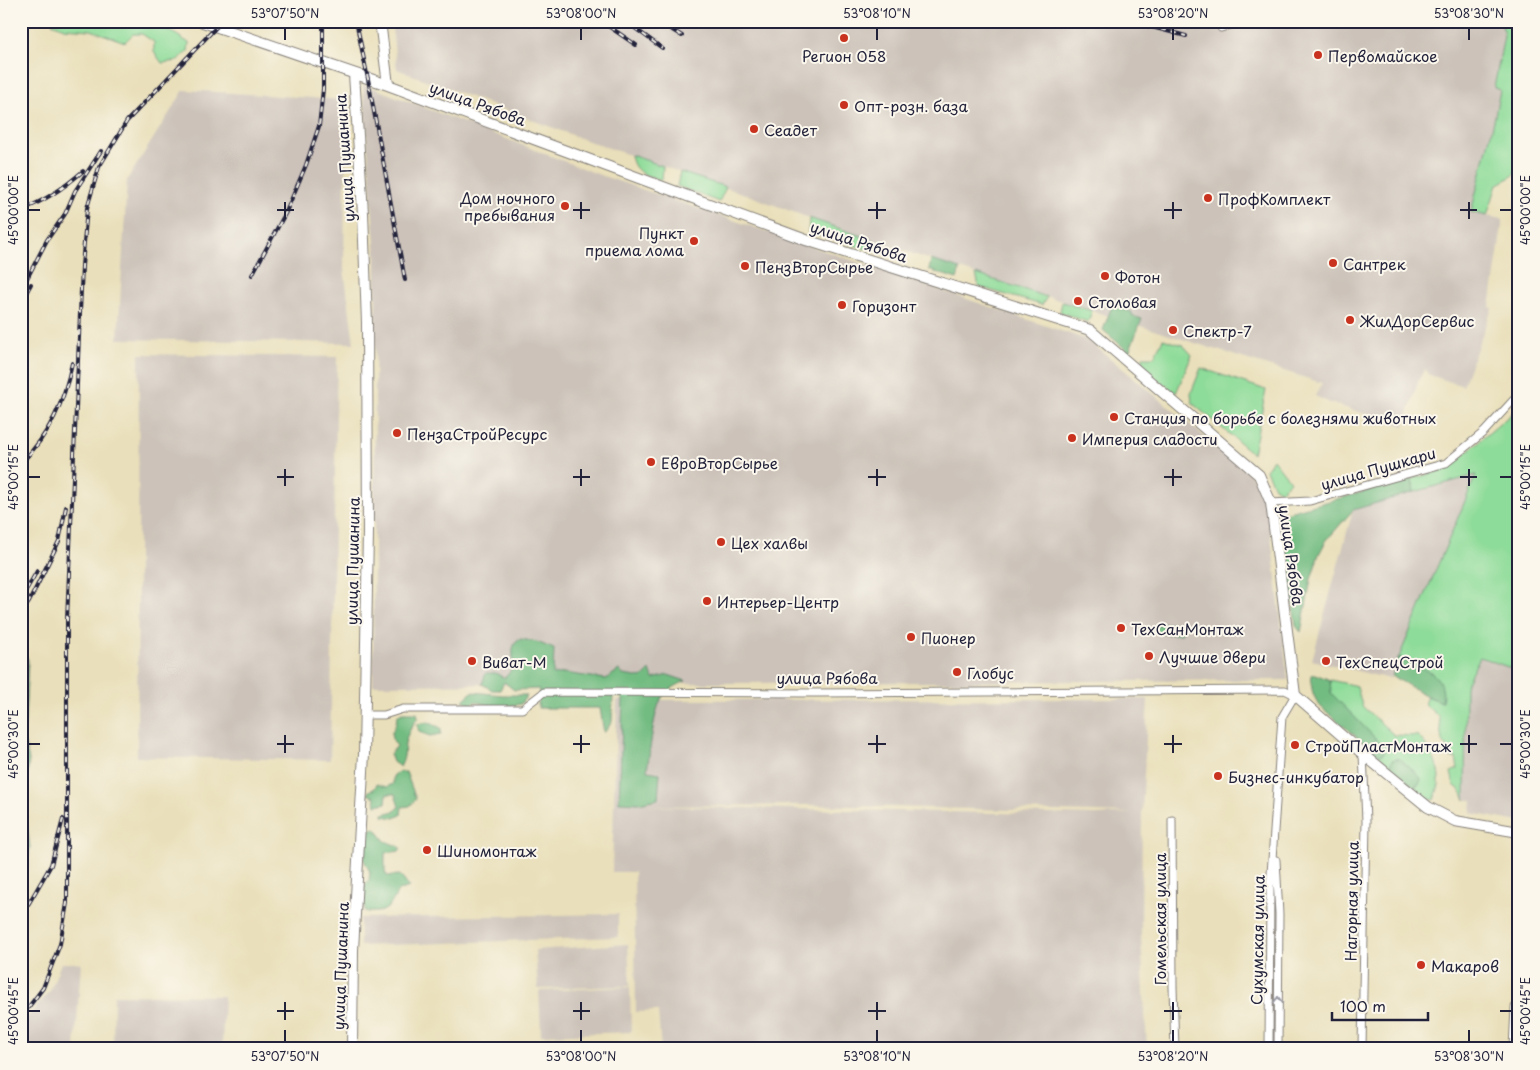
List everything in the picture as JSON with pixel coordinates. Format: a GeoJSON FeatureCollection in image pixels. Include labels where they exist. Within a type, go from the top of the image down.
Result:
{"type":"FeatureCollection","features":[{"type":"Feature","properties":{"kind":"street","name":"улица Рябова"},"geometry":{"type":"LineString","coordinates":[[200,21],[388,85],[806,240],[1090,330],[1259,475],[1271,503],[1295,695]]}},
{"type":"Feature","properties":{"kind":"street"},"geometry":{"type":"LineString","coordinates":[[380,21],[388,85]]}},
{"type":"Feature","properties":{"kind":"street"},"geometry":{"type":"LineString","coordinates":[[1221,28],[1244,21]]}},
{"type":"Feature","properties":{"kind":"street","name":"улица Пушанина"},"geometry":{"type":"LineString","coordinates":[[352,1049],[354,950],[362,821],[368,532],[367,323],[363,213],[354,74]]}},
{"type":"Feature","properties":{"kind":"street","name":"улица Пушкари"},"geometry":{"type":"LineString","coordinates":[[1271,503],[1310,502],[1446,463],[1484,432],[1518,395],[1519,387]]}},
{"type":"Feature","properties":{"kind":"street","name":"улица Рябова"},"geometry":{"type":"LineString","coordinates":[[365,715],[384,715],[403,709],[522,709],[544,692],[1285,690],[1295,695],[1428,807],[1455,821],[1519,832]]}},
{"type":"Feature","properties":{"kind":"street","name":"Сухумская улица"},"geometry":{"type":"LineString","coordinates":[[1269,1049],[1269,916],[1282,716],[1295,695]]}},
{"type":"Feature","properties":{"kind":"street","name":"Нагорная улица"},"geometry":{"type":"LineString","coordinates":[[1362,1049],[1366,821],[1363,754]]}},
{"type":"Feature","properties":{"kind":"street","name":"Гомельская улица"},"geometry":{"type":"LineString","coordinates":[[1172,820],[1175,1049]]}},
{"type":"Feature","properties":{"kind":"street","name":"Сухумская улица"},"geometry":{"type":"LineString","coordinates":[[1275,832],[1279,914],[1278,1049]]}},
{"type":"Feature","properties":{"kind":"street"},"geometry":{"type":"LineString","coordinates":[[1513,1049],[1517,1006]]}},
{"type":"Feature","properties":{"kind":"shaded area"},"geometry":{"type":"Polygon","coordinates":[[[391,21],[1501,21],[1504,36],[1494,88],[1500,89],[1471,213],[1503,219],[1490,307],[1492,308],[1463,386],[1430,375],[1425,369],[1419,379],[1404,426],[1330,403],[1315,396],[1322,383],[931,260],[588,141],[407,73],[397,69],[391,21]]]}},
{"type":"Feature","properties":{"kind":"shaded area"},"geometry":{"type":"Polygon","coordinates":[[[363,84],[600,175],[1088,340],[1250,474],[1267,502],[1288,680],[373,685],[376,258],[363,84]]]}},
{"type":"Feature","properties":{"kind":"shaded area"},"geometry":{"type":"Polygon","coordinates":[[[184,90],[346,100],[344,269],[354,343],[118,339],[127,180],[184,90]]]}},
{"type":"Feature","properties":{"kind":"shaded area"},"geometry":{"type":"Polygon","coordinates":[[[139,354],[337,357],[330,760],[137,757],[139,354]]]}},
{"type":"Feature","properties":{"kind":"shaded area"},"geometry":{"type":"Polygon","coordinates":[[[1476,474],[1390,679],[1312,660],[1353,510],[1476,474]]]}},
{"type":"Feature","properties":{"kind":"shaded area"},"geometry":{"type":"Polygon","coordinates":[[[1480,657],[1519,671],[1519,822],[1471,813],[1472,800],[1465,800],[1466,688],[1467,682],[1480,657]]]}},
{"type":"Feature","properties":{"kind":"shaded area"},"geometry":{"type":"Polygon","coordinates":[[[1148,699],[1142,813],[1141,936],[1147,1049],[661,1049],[658,1011],[636,1012],[634,872],[612,872],[617,700],[1148,699]],[[811,805],[644,806],[1098,815],[1132,813],[811,805]]]}},
{"type":"Feature","properties":{"kind":"shaded area"},"geometry":{"type":"Polygon","coordinates":[[[618,914],[618,937],[360,946],[360,918],[618,914]]]}},
{"type":"Feature","properties":{"kind":"shaded area"},"geometry":{"type":"Polygon","coordinates":[[[628,944],[630,986],[538,989],[535,950],[628,944]]]}},
{"type":"Feature","properties":{"kind":"shaded area"},"geometry":{"type":"Polygon","coordinates":[[[61,963],[81,963],[75,1049],[21,1049],[21,1025],[50,991],[61,963]]]}},
{"type":"Feature","properties":{"kind":"shaded area"},"geometry":{"type":"Polygon","coordinates":[[[630,987],[631,1032],[541,1035],[539,991],[630,987]]]}},
{"type":"Feature","properties":{"kind":"shaded area"},"geometry":{"type":"Polygon","coordinates":[[[114,995],[224,996],[222,1049],[113,1049],[114,995]]]}},
{"type":"Feature","properties":{"kind":"green space"},"geometry":{"type":"Polygon","coordinates":[[[53,21],[144,21],[157,28],[172,32],[189,43],[188,51],[177,61],[162,63],[154,52],[154,42],[142,34],[133,34],[125,42],[91,30],[64,28],[52,23],[53,21]]]}},
{"type":"Feature","properties":{"kind":"green space"},"geometry":{"type":"Polygon","coordinates":[[[1501,21],[1519,21],[1519,158],[1514,175],[1497,185],[1487,216],[1471,212],[1500,90],[1494,88],[1504,36],[1501,21]]]}},
{"type":"Feature","properties":{"kind":"green space"},"geometry":{"type":"Polygon","coordinates":[[[631,155],[663,166],[662,180],[646,175],[638,170],[631,155]]]}},
{"type":"Feature","properties":{"kind":"green space"},"geometry":{"type":"Polygon","coordinates":[[[680,172],[726,187],[719,202],[677,186],[680,172]]]}},
{"type":"Feature","properties":{"kind":"green space"},"geometry":{"type":"Polygon","coordinates":[[[809,218],[873,240],[870,250],[808,232],[809,218]]]}},
{"type":"Feature","properties":{"kind":"green space"},"geometry":{"type":"Polygon","coordinates":[[[931,260],[960,269],[957,279],[929,270],[931,260]]]}},
{"type":"Feature","properties":{"kind":"green space"},"geometry":{"type":"Polygon","coordinates":[[[976,274],[1047,297],[1042,305],[979,287],[976,274]]]}},
{"type":"Feature","properties":{"kind":"green space"},"geometry":{"type":"Polygon","coordinates":[[[1062,302],[1092,311],[1088,322],[1060,312],[1062,302]]]}},
{"type":"Feature","properties":{"kind":"green space"},"geometry":{"type":"Polygon","coordinates":[[[1112,306],[1132,312],[1132,316],[1142,319],[1129,352],[1103,330],[1112,306]]]}},
{"type":"Feature","properties":{"kind":"green space"},"geometry":{"type":"Polygon","coordinates":[[[1163,339],[1183,345],[1192,355],[1176,393],[1142,368],[1143,357],[1154,357],[1163,339]]]}},
{"type":"Feature","properties":{"kind":"green space"},"geometry":{"type":"Polygon","coordinates":[[[1201,368],[1266,390],[1253,454],[1192,403],[1191,393],[1201,368]]]}},
{"type":"Feature","properties":{"kind":"green space"},"geometry":{"type":"Polygon","coordinates":[[[1519,404],[1519,671],[1480,657],[1467,682],[1465,800],[1461,791],[1454,785],[1451,772],[1458,769],[1456,758],[1450,758],[1447,746],[1442,742],[1439,717],[1424,704],[1427,696],[1442,702],[1431,672],[1399,657],[1476,475],[1414,492],[1412,479],[1447,469],[1517,409],[1519,404]]]}},
{"type":"Feature","properties":{"kind":"green space"},"geometry":{"type":"Polygon","coordinates":[[[1273,459],[1290,481],[1281,491],[1274,487],[1266,470],[1273,459]]]}},
{"type":"Feature","properties":{"kind":"green space"},"geometry":{"type":"Polygon","coordinates":[[[1412,479],[1414,492],[1353,510],[1326,541],[1319,554],[1311,579],[1301,632],[1296,626],[1281,514],[1412,479]]]}},
{"type":"Feature","properties":{"kind":"green space"},"geometry":{"type":"Polygon","coordinates":[[[1180,623],[1185,628],[1181,634],[1164,634],[1148,630],[1160,624],[1180,623]]]}},
{"type":"Feature","properties":{"kind":"green space"},"geometry":{"type":"Polygon","coordinates":[[[521,639],[537,642],[554,649],[553,675],[564,673],[606,679],[619,670],[623,675],[642,678],[650,670],[653,679],[668,675],[686,681],[673,687],[663,696],[652,732],[647,771],[660,773],[658,799],[639,803],[619,802],[623,698],[613,695],[612,722],[604,733],[600,708],[538,708],[539,689],[514,690],[504,682],[500,690],[492,690],[482,684],[486,673],[496,673],[504,678],[509,673],[512,667],[514,646],[521,639]]]}},
{"type":"Feature","properties":{"kind":"green space"},"geometry":{"type":"Polygon","coordinates":[[[21,650],[23,650],[28,660],[24,741],[29,760],[24,805],[30,847],[27,870],[21,876],[21,650]]]}},
{"type":"Feature","properties":{"kind":"green space"},"geometry":{"type":"Polygon","coordinates":[[[1399,657],[1437,678],[1443,692],[1442,702],[1427,696],[1392,676],[1399,657]]]}},
{"type":"Feature","properties":{"kind":"green space"},"geometry":{"type":"Polygon","coordinates":[[[1315,674],[1330,680],[1331,693],[1385,748],[1384,753],[1379,756],[1321,707],[1314,696],[1311,684],[1312,675],[1315,674]]]}},
{"type":"Feature","properties":{"kind":"green space"},"geometry":{"type":"Polygon","coordinates":[[[1330,680],[1357,686],[1362,706],[1394,735],[1418,736],[1422,740],[1433,756],[1439,774],[1439,785],[1434,800],[1428,799],[1414,787],[1417,786],[1420,777],[1400,759],[1392,760],[1390,766],[1379,756],[1383,753],[1384,748],[1331,693],[1330,680]]]}},
{"type":"Feature","properties":{"kind":"green space"},"geometry":{"type":"Polygon","coordinates":[[[472,692],[527,695],[521,704],[492,706],[476,701],[472,705],[463,700],[472,692]]]}},
{"type":"Feature","properties":{"kind":"green space"},"geometry":{"type":"Polygon","coordinates":[[[402,713],[417,713],[418,718],[407,737],[404,758],[400,767],[393,762],[390,754],[397,746],[391,735],[397,716],[402,713]]]}},
{"type":"Feature","properties":{"kind":"green space"},"geometry":{"type":"Polygon","coordinates":[[[428,722],[441,728],[441,734],[430,736],[419,732],[417,724],[428,722]]]}},
{"type":"Feature","properties":{"kind":"green space"},"geometry":{"type":"Polygon","coordinates":[[[1400,759],[1420,777],[1419,784],[1414,787],[1390,766],[1392,760],[1400,759]]]}},
{"type":"Feature","properties":{"kind":"green space"},"geometry":{"type":"Polygon","coordinates":[[[398,772],[406,772],[416,799],[410,806],[402,807],[401,815],[395,818],[383,816],[383,814],[395,811],[399,807],[395,794],[387,794],[386,803],[376,805],[375,797],[367,794],[377,784],[386,787],[393,784],[393,776],[398,772]]]}},
{"type":"Feature","properties":{"kind":"green space"},"geometry":{"type":"Polygon","coordinates":[[[375,828],[385,841],[400,847],[400,851],[385,853],[385,872],[387,876],[400,875],[409,887],[398,891],[386,909],[378,912],[365,912],[363,888],[369,880],[370,872],[364,860],[366,831],[375,828]]]}},
{"type":"Feature","properties":{"kind":"railway"},"geometry":{"type":"LineString","coordinates":[[21,1017],[43,988],[60,944],[67,903],[67,620],[82,266],[87,208],[99,167],[127,121],[222,21]]}},
{"type":"Feature","properties":{"kind":"railway"},"geometry":{"type":"LineString","coordinates":[[252,275],[286,212],[306,165],[319,126],[323,89],[323,21]]}},
{"type":"Feature","properties":{"kind":"railway"},"geometry":{"type":"LineString","coordinates":[[356,21],[405,280]]}},
{"type":"Feature","properties":{"kind":"railway"},"geometry":{"type":"LineString","coordinates":[[601,21],[636,45]]}},
{"type":"Feature","properties":{"kind":"railway"},"geometry":{"type":"LineString","coordinates":[[625,21],[662,48]]}},
{"type":"Feature","properties":{"kind":"railway"},"geometry":{"type":"LineString","coordinates":[[658,21],[682,36]]}},
{"type":"Feature","properties":{"kind":"railway"},"geometry":{"type":"LineString","coordinates":[[1129,21],[1186,36]]}},
{"type":"Feature","properties":{"kind":"railway"},"geometry":{"type":"LineString","coordinates":[[21,290],[47,240],[65,214],[75,191],[101,151]]}},
{"type":"Feature","properties":{"kind":"railway"},"geometry":{"type":"LineString","coordinates":[[21,210],[54,194],[83,171]]}},
{"type":"Feature","properties":{"kind":"railway"},"geometry":{"type":"LineString","coordinates":[[21,302],[31,284]]}},
{"type":"Feature","properties":{"kind":"railway"},"geometry":{"type":"LineString","coordinates":[[21,463],[48,429],[65,391],[72,363]]}},
{"type":"Feature","properties":{"kind":"railway"},"geometry":{"type":"LineString","coordinates":[[21,613],[29,602],[59,541],[66,507]]}},
{"type":"Feature","properties":{"kind":"railway"},"geometry":{"type":"LineString","coordinates":[[21,599],[37,571]]}},
{"type":"Feature","properties":{"kind":"railway"},"geometry":{"type":"LineString","coordinates":[[21,913],[51,865],[63,819]]}},
{"type":"Feature","properties":{"kind":"place","name":"Регион 058"},"geometry":{"type":"Point","coordinates":[844,38]}},
{"type":"Feature","properties":{"kind":"place","name":"Первомайское"},"geometry":{"type":"Point","coordinates":[1318,55]}},
{"type":"Feature","properties":{"kind":"place","name":"Опт-розн. база"},"geometry":{"type":"Point","coordinates":[844,105]}},
{"type":"Feature","properties":{"kind":"place","name":"Сеадет"},"geometry":{"type":"Point","coordinates":[754,129]}},
{"type":"Feature","properties":{"kind":"place","name":"ПрофКомплект"},"geometry":{"type":"Point","coordinates":[1208,198]}},
{"type":"Feature","properties":{"kind":"place","name":"Дом ночного пребывания"},"geometry":{"type":"Point","coordinates":[565,206]}},
{"type":"Feature","properties":{"kind":"place","name":"Пункт приема лома"},"geometry":{"type":"Point","coordinates":[694,241]}},
{"type":"Feature","properties":{"kind":"place","name":"Сантрек"},"geometry":{"type":"Point","coordinates":[1333,263]}},
{"type":"Feature","properties":{"kind":"place","name":"ПензВторСырье"},"geometry":{"type":"Point","coordinates":[745,266]}},
{"type":"Feature","properties":{"kind":"place","name":"Фотон"},"geometry":{"type":"Point","coordinates":[1105,276]}},
{"type":"Feature","properties":{"kind":"place","name":"Столовая"},"geometry":{"type":"Point","coordinates":[1078,301]}},
{"type":"Feature","properties":{"kind":"place","name":"Горизонт"},"geometry":{"type":"Point","coordinates":[842,305]}},
{"type":"Feature","properties":{"kind":"place","name":"ЖилДорСервис"},"geometry":{"type":"Point","coordinates":[1350,320]}},
{"type":"Feature","properties":{"kind":"place","name":"Спектр-7"},"geometry":{"type":"Point","coordinates":[1173,330]}},
{"type":"Feature","properties":{"kind":"place","name":"Станция по борьбе с болезнями животных"},"geometry":{"type":"Point","coordinates":[1114,417]}},
{"type":"Feature","properties":{"kind":"place","name":"ПензаСтройРесурс"},"geometry":{"type":"Point","coordinates":[397,433]}},
{"type":"Feature","properties":{"kind":"place","name":"Империя сладости"},"geometry":{"type":"Point","coordinates":[1072,438]}},
{"type":"Feature","properties":{"kind":"place","name":"ЕвроВторСырье"},"geometry":{"type":"Point","coordinates":[651,462]}},
{"type":"Feature","properties":{"kind":"place","name":"Цех халвы"},"geometry":{"type":"Point","coordinates":[721,542]}},
{"type":"Feature","properties":{"kind":"place","name":"Интерьер-Центр"},"geometry":{"type":"Point","coordinates":[707,601]}},
{"type":"Feature","properties":{"kind":"place","name":"ТехСанМонтаж"},"geometry":{"type":"Point","coordinates":[1121,628]}},
{"type":"Feature","properties":{"kind":"place","name":"Пионер"},"geometry":{"type":"Point","coordinates":[911,637]}},
{"type":"Feature","properties":{"kind":"place","name":"Лучшие двери"},"geometry":{"type":"Point","coordinates":[1149,656]}},
{"type":"Feature","properties":{"kind":"place","name":"Виват-М"},"geometry":{"type":"Point","coordinates":[472,661]}},
{"type":"Feature","properties":{"kind":"place","name":"ТехСпецСтрой"},"geometry":{"type":"Point","coordinates":[1326,661]}},
{"type":"Feature","properties":{"kind":"place","name":"Глобус"},"geometry":{"type":"Point","coordinates":[957,672]}},
{"type":"Feature","properties":{"kind":"place","name":"СтройПластМонтаж"},"geometry":{"type":"Point","coordinates":[1295,745]}},
{"type":"Feature","properties":{"kind":"place","name":"Бизнес-инкубатор"},"geometry":{"type":"Point","coordinates":[1218,776]}},
{"type":"Feature","properties":{"kind":"place","name":"Шиномонтаж"},"geometry":{"type":"Point","coordinates":[427,850]}},
{"type":"Feature","properties":{"kind":"place","name":"Макаров"},"geometry":{"type":"Point","coordinates":[1421,965]}}]}
